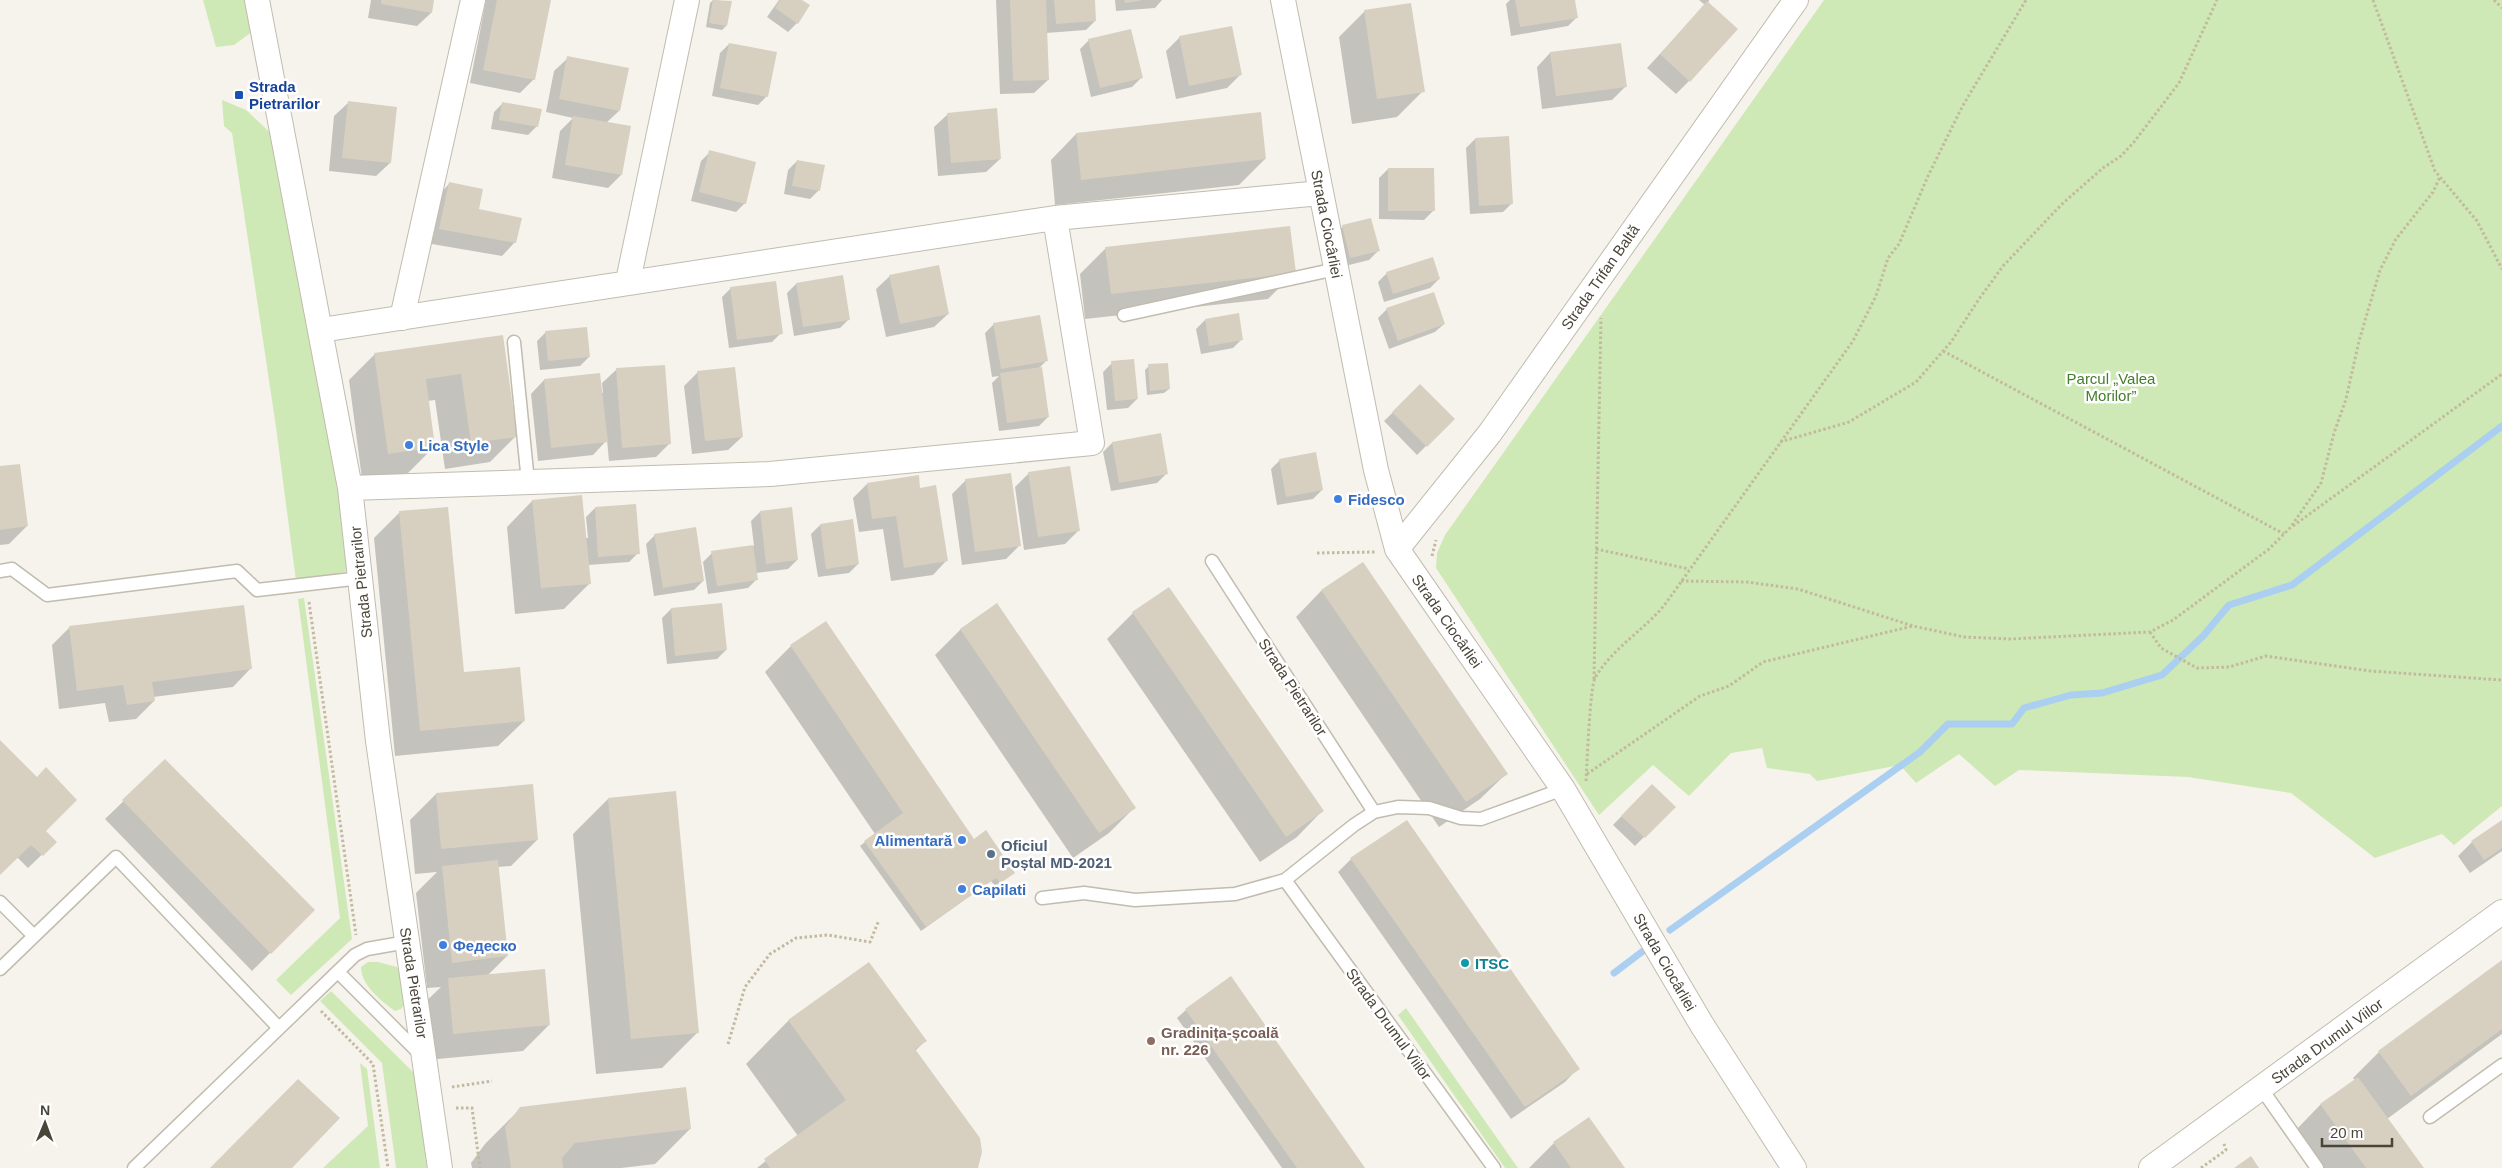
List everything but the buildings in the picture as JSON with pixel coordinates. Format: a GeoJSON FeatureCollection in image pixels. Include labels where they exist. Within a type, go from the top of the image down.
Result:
{"type":"FeatureCollection","features":[{"type":"Feature","properties":{"kind":"street","name":"Strada Pietrarilor"},"geometry":{"type":"LineString","coordinates":[[257,0],[350,488],[378,741],[440,1168]]}},
{"type":"Feature","properties":{"kind":"street"},"geometry":{"type":"LineString","coordinates":[[402,318],[472,0]]}},
{"type":"Feature","properties":{"kind":"street"},"geometry":{"type":"LineString","coordinates":[[628,281],[687,0]]}},
{"type":"Feature","properties":{"kind":"street","name":"Strada Ciocârliei"},"geometry":{"type":"LineString","coordinates":[[1283,0],[1376,470],[1397,549],[1563,789],[1702,1025],[1794,1168]]}},
{"type":"Feature","properties":{"kind":"street","name":"Strada Trifan Baltă"},"geometry":{"type":"LineString","coordinates":[[1397,549],[1490,433],[1796,0]]}},
{"type":"Feature","properties":{"kind":"street"},"geometry":{"type":"LineString","coordinates":[[321,330],[628,281],[1055,218],[1321,193]]}},
{"type":"Feature","properties":{"kind":"street"},"geometry":{"type":"LineString","coordinates":[[350,488],[770,474],[1092,443],[1055,218]]}},
{"type":"Feature","properties":{"kind":"street","name":"Strada Drumul Viilor"},"geometry":{"type":"LineString","coordinates":[[2151,1168],[2502,912]]}},
{"type":"Feature","properties":{"kind":"lane"},"geometry":{"type":"LineString","coordinates":[[1124,315],[1336,269]]}},
{"type":"Feature","properties":{"kind":"lane"},"geometry":{"type":"LineString","coordinates":[[514,342],[528,482]]}},
{"type":"Feature","properties":{"kind":"lane","name":"Strada Pietrarilor"},"geometry":{"type":"LineString","coordinates":[[1212,561],[1374,812]]}},
{"type":"Feature","properties":{"kind":"lane"},"geometry":{"type":"LineString","coordinates":[[0,571],[12,569],[47,595],[237,571],[257,590],[361,578]]}},
{"type":"Feature","properties":{"kind":"lane"},"geometry":{"type":"LineString","coordinates":[[1042,898],[1084,893],[1135,900],[1235,894],[1285,880],[1354,825],[1374,812],[1398,807],[1429,808],[1461,818],[1481,819],[1563,789]]}},
{"type":"Feature","properties":{"kind":"lane"},"geometry":{"type":"LineString","coordinates":[[0,968],[116,857],[279,1028]]}},
{"type":"Feature","properties":{"kind":"lane","name":"Strada Drumul Viilor"},"geometry":{"type":"LineString","coordinates":[[1285,880],[1494,1168]]}},
{"type":"Feature","properties":{"kind":"lane"},"geometry":{"type":"LineString","coordinates":[[0,902],[34,936]]}},
{"type":"Feature","properties":{"kind":"lane"},"geometry":{"type":"LineString","coordinates":[[134,1168],[309,999],[359,954],[367,948],[407,942]]}},
{"type":"Feature","properties":{"kind":"lane"},"geometry":{"type":"LineString","coordinates":[[338,972],[425,1059]]}},
{"type":"Feature","properties":{"kind":"lane"},"geometry":{"type":"LineString","coordinates":[[2430,1118],[2502,1064]]}},
{"type":"Feature","properties":{"kind":"lane"},"geometry":{"type":"LineString","coordinates":[[2261,1088],[2317,1168]]}},
{"type":"Feature","properties":{"kind":"path"},"geometry":{"type":"LineString","coordinates":[[1594,680],[1607,661],[1630,637],[1653,619],[1854,341],[1876,296],[1888,258],[1899,244],[1928,176],[1962,107],[2026,0]]}},
{"type":"Feature","properties":{"kind":"path"},"geometry":{"type":"LineString","coordinates":[[1780,442],[1849,422],[1916,382],[1943,351],[2003,266],[2062,204],[2103,168],[2121,156],[2134,142],[2179,83],[2218,0]]}},
{"type":"Feature","properties":{"kind":"path"},"geometry":{"type":"LineString","coordinates":[[2373,0],[2435,171],[2477,221],[2502,269]]}},
{"type":"Feature","properties":{"kind":"path"},"geometry":{"type":"LineString","coordinates":[[2494,0],[2502,8]]}},
{"type":"Feature","properties":{"kind":"path"},"geometry":{"type":"LineString","coordinates":[[2290,528],[2321,483],[2334,433],[2346,399],[2359,340],[2380,270],[2396,239],[2433,192],[2440,177]]}},
{"type":"Feature","properties":{"kind":"path"},"geometry":{"type":"LineString","coordinates":[[1586,783],[1594,680],[1601,315]]}},
{"type":"Feature","properties":{"kind":"path"},"geometry":{"type":"LineString","coordinates":[[1943,351],[2284,534]]}},
{"type":"Feature","properties":{"kind":"path"},"geometry":{"type":"LineString","coordinates":[[1681,580],[1747,582],[1798,589],[1913,626],[1964,637],[2011,639],[2150,632],[2173,620],[2209,595],[2270,549],[2290,528],[2502,374]]}},
{"type":"Feature","properties":{"kind":"path"},"geometry":{"type":"LineString","coordinates":[[1596,549],[1689,569]]}},
{"type":"Feature","properties":{"kind":"path"},"geometry":{"type":"LineString","coordinates":[[306,584],[359,954]]}},
{"type":"Feature","properties":{"kind":"path"},"geometry":{"type":"LineString","coordinates":[[1586,774],[1700,696],[1729,686],[1763,662],[1913,626]]}},
{"type":"Feature","properties":{"kind":"path"},"geometry":{"type":"LineString","coordinates":[[2150,632],[2165,651],[2197,668],[2229,668],[2266,656],[2370,671],[2502,680]]}},
{"type":"Feature","properties":{"kind":"path"},"geometry":{"type":"LineString","coordinates":[[728,1044],[745,987],[770,954],[796,938],[828,935],[870,942],[880,920]]}},
{"type":"Feature","properties":{"kind":"path"},"geometry":{"type":"LineString","coordinates":[[309,999],[373,1064],[388,1168]]}},
{"type":"Feature","properties":{"kind":"path"},"geometry":{"type":"LineString","coordinates":[[449,1090],[461,1084],[492,1080]]}},
{"type":"Feature","properties":{"kind":"path"},"geometry":{"type":"LineString","coordinates":[[451,1106],[472,1108],[480,1168]]}},
{"type":"Feature","properties":{"kind":"path"},"geometry":{"type":"LineString","coordinates":[[2201,1168],[2226,1150],[2224,1142]]}},
{"type":"Feature","properties":{"kind":"green space"},"geometry":{"type":"Polygon","coordinates":[[[203,0],[251,0],[256,29],[234,45],[216,47],[203,0]]]}},
{"type":"Feature","properties":{"kind":"green space","name":"Parcul „Valea Morilor”"},"geometry":{"type":"Polygon","coordinates":[[[1824,0],[2502,0],[2502,806],[2454,845],[2442,834],[2375,858],[2291,793],[2188,777],[2019,770],[1995,786],[1959,754],[1916,783],[1900,765],[1817,781],[1810,774],[1767,768],[1762,748],[1731,753],[1689,796],[1653,765],[1599,815],[1436,568],[1437,553],[1445,535],[1824,0]]]}},
{"type":"Feature","properties":{"kind":"green space"},"geometry":{"type":"Polygon","coordinates":[[[222,100],[246,110],[276,138],[284,171],[349,561],[345,572],[296,581],[276,427],[232,133],[224,126],[222,100]]]}},
{"type":"Feature","properties":{"kind":"green space"},"geometry":{"type":"Polygon","coordinates":[[[304,598],[352,939],[291,995],[276,980],[340,918],[298,599],[304,598]]]}},
{"type":"Feature","properties":{"kind":"green space"},"geometry":{"type":"Polygon","coordinates":[[[368,962],[378,962],[397,967],[403,977],[406,1002],[401,1009],[395,1011],[368,986],[364,980],[361,967],[368,962]]]}},
{"type":"Feature","properties":{"kind":"green space"},"geometry":{"type":"Polygon","coordinates":[[[331,991],[415,1074],[427,1168],[396,1168],[382,1063],[320,1001],[331,991]]]}},
{"type":"Feature","properties":{"kind":"green space"},"geometry":{"type":"Polygon","coordinates":[[[1406,1008],[1518,1168],[1505,1168],[1398,1015],[1406,1008]]]}},
{"type":"Feature","properties":{"kind":"green space"},"geometry":{"type":"Polygon","coordinates":[[[360,1063],[367,1069],[380,1168],[323,1168],[368,1126],[360,1063]]]}},
{"type":"Feature","properties":{"kind":"waterway"},"geometry":{"type":"LineString","coordinates":[[1670,930],[1920,752],[1948,724],[2012,724],[2024,708],[2071,695],[2102,693],[2162,675],[2203,636],[2229,605],[2292,585],[2502,426]]}},
{"type":"Feature","properties":{"kind":"waterway"},"geometry":{"type":"LineString","coordinates":[[1614,973],[1651,945]]}},
{"type":"Feature","properties":{"kind":"place","name":"Strada Pietrarilor"},"geometry":{"type":"Point","coordinates":[239,95]}},
{"type":"Feature","properties":{"kind":"place","name":"Lica Style"},"geometry":{"type":"Point","coordinates":[409,445]}},
{"type":"Feature","properties":{"kind":"place","name":"Fidesco"},"geometry":{"type":"Point","coordinates":[1338,499]}},
{"type":"Feature","properties":{"kind":"place","name":"Alimentară"},"geometry":{"type":"Point","coordinates":[962,840]}},
{"type":"Feature","properties":{"kind":"place","name":"Oficiul Poștal MD-2021"},"geometry":{"type":"Point","coordinates":[991,854]}},
{"type":"Feature","properties":{"kind":"place","name":"Capilati"},"geometry":{"type":"Point","coordinates":[962,889]}},
{"type":"Feature","properties":{"kind":"place","name":"Федеско"},"geometry":{"type":"Point","coordinates":[443,945]}},
{"type":"Feature","properties":{"kind":"place","name":"ITSC"},"geometry":{"type":"Point","coordinates":[1465,963]}},
{"type":"Feature","properties":{"kind":"place","name":"Gradinița-școală nr. 226"},"geometry":{"type":"Point","coordinates":[1151,1041]}}]}
